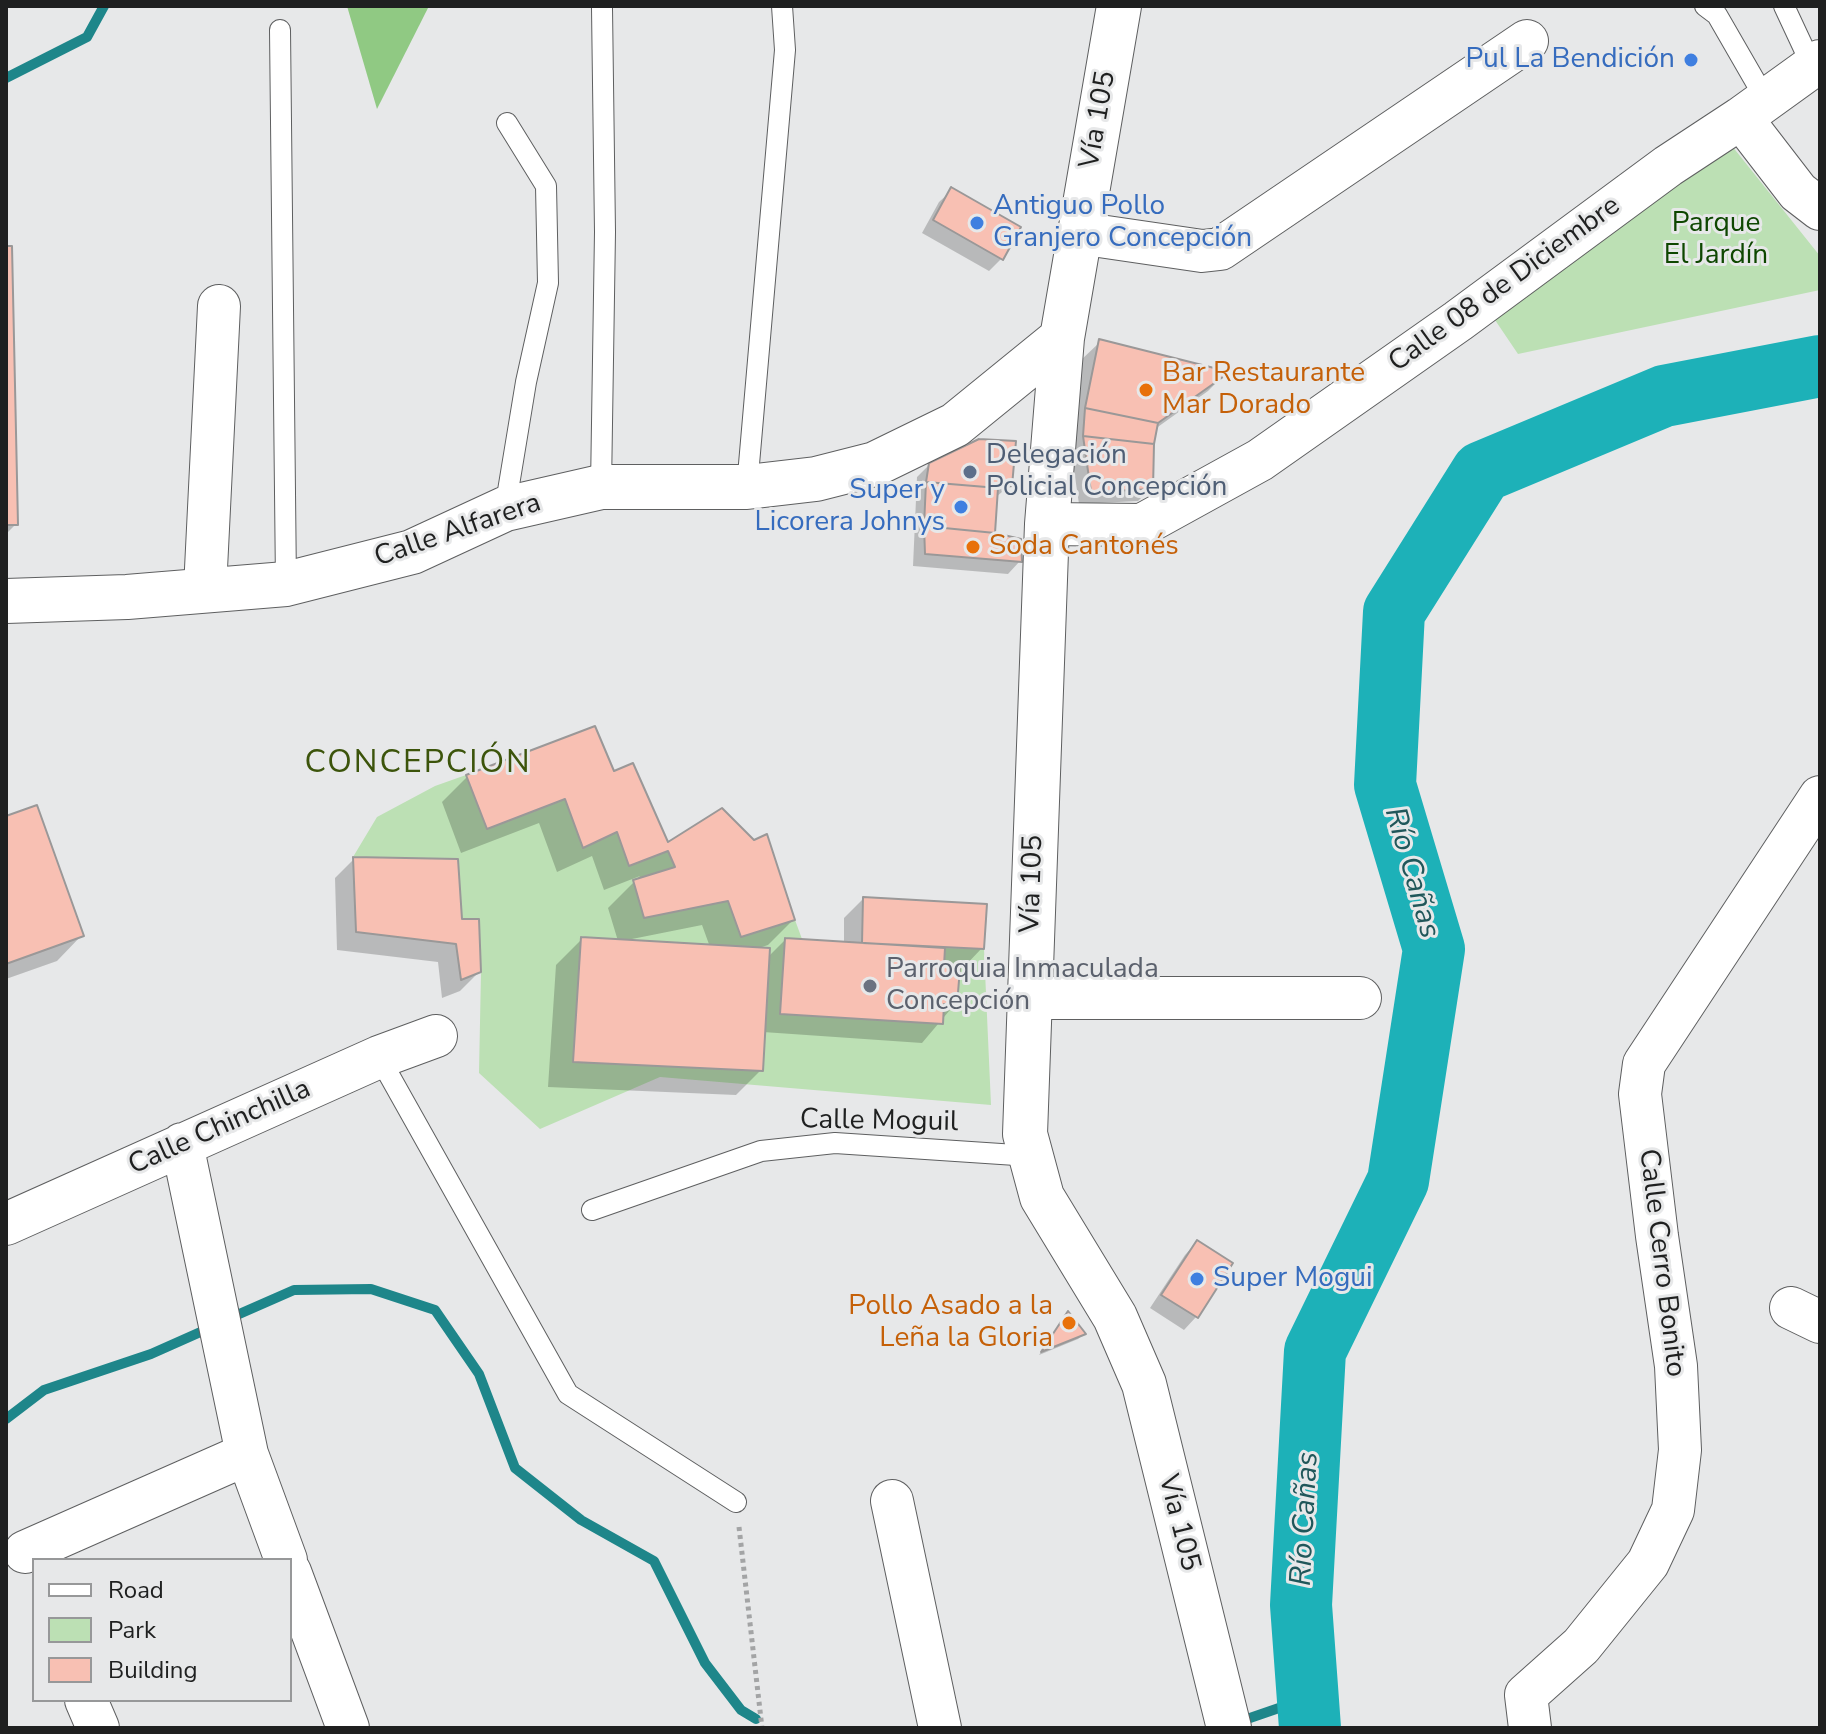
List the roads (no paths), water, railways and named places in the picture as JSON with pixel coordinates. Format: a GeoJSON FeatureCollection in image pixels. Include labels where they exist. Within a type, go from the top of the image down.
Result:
{"type":"FeatureCollection","features":[{"type":"Feature","properties":{"kind":"main road","name":"Vía 105"},"geometry":{"type":"LineString","coordinates":[[1119,6],[1062,338],[1047,524],[1025,1134],[1042,1197],[1115,1317],[1144,1384],[1229,1728]]}},
{"type":"Feature","properties":{"kind":"main road","name":"Calle Alfarera"},"geometry":{"type":"LineString","coordinates":[[6,601],[127,597],[286,584],[412,552],[505,509],[601,487],[747,487],[816,479],[875,464],[955,425],[1062,338]]}},
{"type":"Feature","properties":{"kind":"street"},"geometry":{"type":"LineString","coordinates":[[1079,233],[1202,251],[1220,249],[1527,41]]}},
{"type":"Feature","properties":{"kind":"street","name":"Calle 08 de Diciembre"},"geometry":{"type":"LineString","coordinates":[[1047,524],[1142,525],[1260,460],[1458,321],[1668,166],[1816,64]]}},
{"type":"Feature","properties":{"kind":"street"},"geometry":{"type":"LineString","coordinates":[[1754,109],[1798,192],[1820,209]]}},
{"type":"Feature","properties":{"kind":"street"},"geometry":{"type":"LineString","coordinates":[[205,589],[219,306]]}},
{"type":"Feature","properties":{"kind":"street","name":"Calle Cerro Bonito"},"geometry":{"type":"LineString","coordinates":[[1530,1728],[1526,1695],[1581,1646],[1648,1563],[1673,1510],[1680,1450],[1676,1366],[1640,1094],[1644,1064],[1820,797]]}},
{"type":"Feature","properties":{"kind":"street"},"geometry":{"type":"LineString","coordinates":[[1028,998],[1360,998]]}},
{"type":"Feature","properties":{"kind":"street","name":"Calle Chinchilla"},"geometry":{"type":"LineString","coordinates":[[6,1224],[379,1057],[436,1036]]}},
{"type":"Feature","properties":{"kind":"street"},"geometry":{"type":"LineString","coordinates":[[182,1144],[247,1454],[285,1558]]}},
{"type":"Feature","properties":{"kind":"street"},"geometry":{"type":"LineString","coordinates":[[22,1561],[247,1454]]}},
{"type":"Feature","properties":{"kind":"street"},"geometry":{"type":"LineString","coordinates":[[892,1501],[940,1728]]}},
{"type":"Feature","properties":{"kind":"street"},"geometry":{"type":"LineString","coordinates":[[292,1577],[348,1728]]}},
{"type":"Feature","properties":{"kind":"street"},"geometry":{"type":"LineString","coordinates":[[87,1702],[98,1728]]}},
{"type":"Feature","properties":{"kind":"lane"},"geometry":{"type":"LineString","coordinates":[[747,487],[785,50],[782,6]]}},
{"type":"Feature","properties":{"kind":"lane"},"geometry":{"type":"LineString","coordinates":[[1705,6],[1717,15],[1754,109]]}},
{"type":"Feature","properties":{"kind":"lane"},"geometry":{"type":"LineString","coordinates":[[1784,6],[1816,64]]}},
{"type":"Feature","properties":{"kind":"lane"},"geometry":{"type":"LineString","coordinates":[[601,487],[605,232],[602,8]]}},
{"type":"Feature","properties":{"kind":"lane"},"geometry":{"type":"LineString","coordinates":[[280,30],[286,584]]}},
{"type":"Feature","properties":{"kind":"lane"},"geometry":{"type":"LineString","coordinates":[[505,509],[526,382],[548,283],[546,186],[507,123]]}},
{"type":"Feature","properties":{"kind":"lane"},"geometry":{"type":"LineString","coordinates":[[379,1057],[568,1394],[736,1502]]}},
{"type":"Feature","properties":{"kind":"lane","name":"Calle Moguil"},"geometry":{"type":"LineString","coordinates":[[592,1210],[761,1151],[835,1143],[1031,1156]]}},
{"type":"Feature","properties":{"kind":"waterway"},"geometry":{"type":"LineString","coordinates":[[6,78],[87,37],[104,6]]}},
{"type":"Feature","properties":{"kind":"waterway","name":"Río Cañas"},"geometry":{"type":"LineString","coordinates":[[1310,1728],[1301,1605],[1315,1351],[1398,1181],[1434,949],[1385,785],[1394,612],[1482,472],[1664,396],[1820,366]]}},
{"type":"Feature","properties":{"kind":"waterway"},"geometry":{"type":"LineString","coordinates":[[237,1315],[294,1290],[371,1289],[435,1310],[479,1374],[515,1468],[581,1520],[654,1561],[705,1663],[741,1710],[756,1719]]}},
{"type":"Feature","properties":{"kind":"waterway"},"geometry":{"type":"LineString","coordinates":[[6,1419],[44,1390],[151,1354],[205,1330]]}},
{"type":"Feature","properties":{"kind":"waterway"},"geometry":{"type":"LineString","coordinates":[[1247,1719],[1308,1698]]}},
{"type":"Feature","properties":{"kind":"place","name":"Pul La Bendición"},"geometry":{"type":"Point","coordinates":[1691,60]}},
{"type":"Feature","properties":{"kind":"place","name":"Antiguo Pollo Granjero Concepción"},"geometry":{"type":"Point","coordinates":[977,223]}},
{"type":"Feature","properties":{"kind":"place","name":"Bar Restaurante Mar Dorado"},"geometry":{"type":"Point","coordinates":[1146,390]}},
{"type":"Feature","properties":{"kind":"place","name":"Delegación Policial Concepción"},"geometry":{"type":"Point","coordinates":[970,472]}},
{"type":"Feature","properties":{"kind":"place","name":"Super y Licorera Johnys"},"geometry":{"type":"Point","coordinates":[961,507]}},
{"type":"Feature","properties":{"kind":"place","name":"Soda Cantonés"},"geometry":{"type":"Point","coordinates":[973,547]}},
{"type":"Feature","properties":{"kind":"place","name":"Parroquia Inmaculada Concepción"},"geometry":{"type":"Point","coordinates":[870,986]}},
{"type":"Feature","properties":{"kind":"place","name":"Super Mogui"},"geometry":{"type":"Point","coordinates":[1197,1279]}},
{"type":"Feature","properties":{"kind":"place","name":"Pollo Asado a la Leña la Gloria"},"geometry":{"type":"Point","coordinates":[1069,1323]}},
{"type":"Feature","properties":{"kind":"district","name":"CONCEPCIÓN"},"geometry":{"type":"Point","coordinates":[418,764]}},
{"type":"Feature","properties":{"kind":"park label","name":"Parque El Jardín"},"geometry":{"type":"Point","coordinates":[1716,240]}}]}
